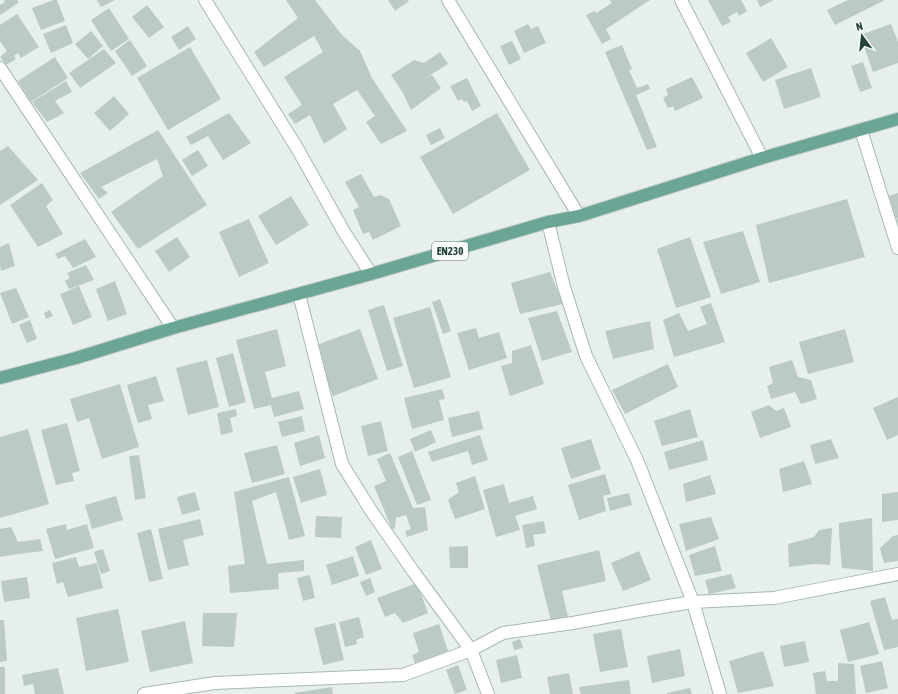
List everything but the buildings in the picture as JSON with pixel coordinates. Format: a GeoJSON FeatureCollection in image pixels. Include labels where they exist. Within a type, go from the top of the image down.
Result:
{"type":"FeatureCollection","features":[{"type":"Feature","properties":{"kind":"main road","name":"EN230"},"geometry":{"type":"LineString","coordinates":[[0,378],[76,358],[173,328],[371,274],[548,222],[579,216],[762,158],[898,119]]}},
{"type":"Feature","properties":{"kind":"street"},"geometry":{"type":"LineString","coordinates":[[204,0],[297,148],[344,232],[371,274]]}},
{"type":"Feature","properties":{"kind":"street"},"geometry":{"type":"LineString","coordinates":[[448,0],[579,216]]}},
{"type":"Feature","properties":{"kind":"street"},"geometry":{"type":"LineString","coordinates":[[681,0],[762,158]]}},
{"type":"Feature","properties":{"kind":"street"},"geometry":{"type":"LineString","coordinates":[[0,68],[173,328]]}},
{"type":"Feature","properties":{"kind":"street"},"geometry":{"type":"LineString","coordinates":[[861,130],[898,248]]}},
{"type":"Feature","properties":{"kind":"street"},"geometry":{"type":"LineString","coordinates":[[548,222],[564,287],[586,356],[637,460],[693,602],[720,694]]}},
{"type":"Feature","properties":{"kind":"street"},"geometry":{"type":"LineString","coordinates":[[299,294],[342,464],[370,509],[471,650],[488,694]]}},
{"type":"Feature","properties":{"kind":"street"},"geometry":{"type":"LineString","coordinates":[[144,694],[215,683],[403,675],[471,650],[503,633],[573,623],[693,602],[774,598],[898,574]]}}]}
